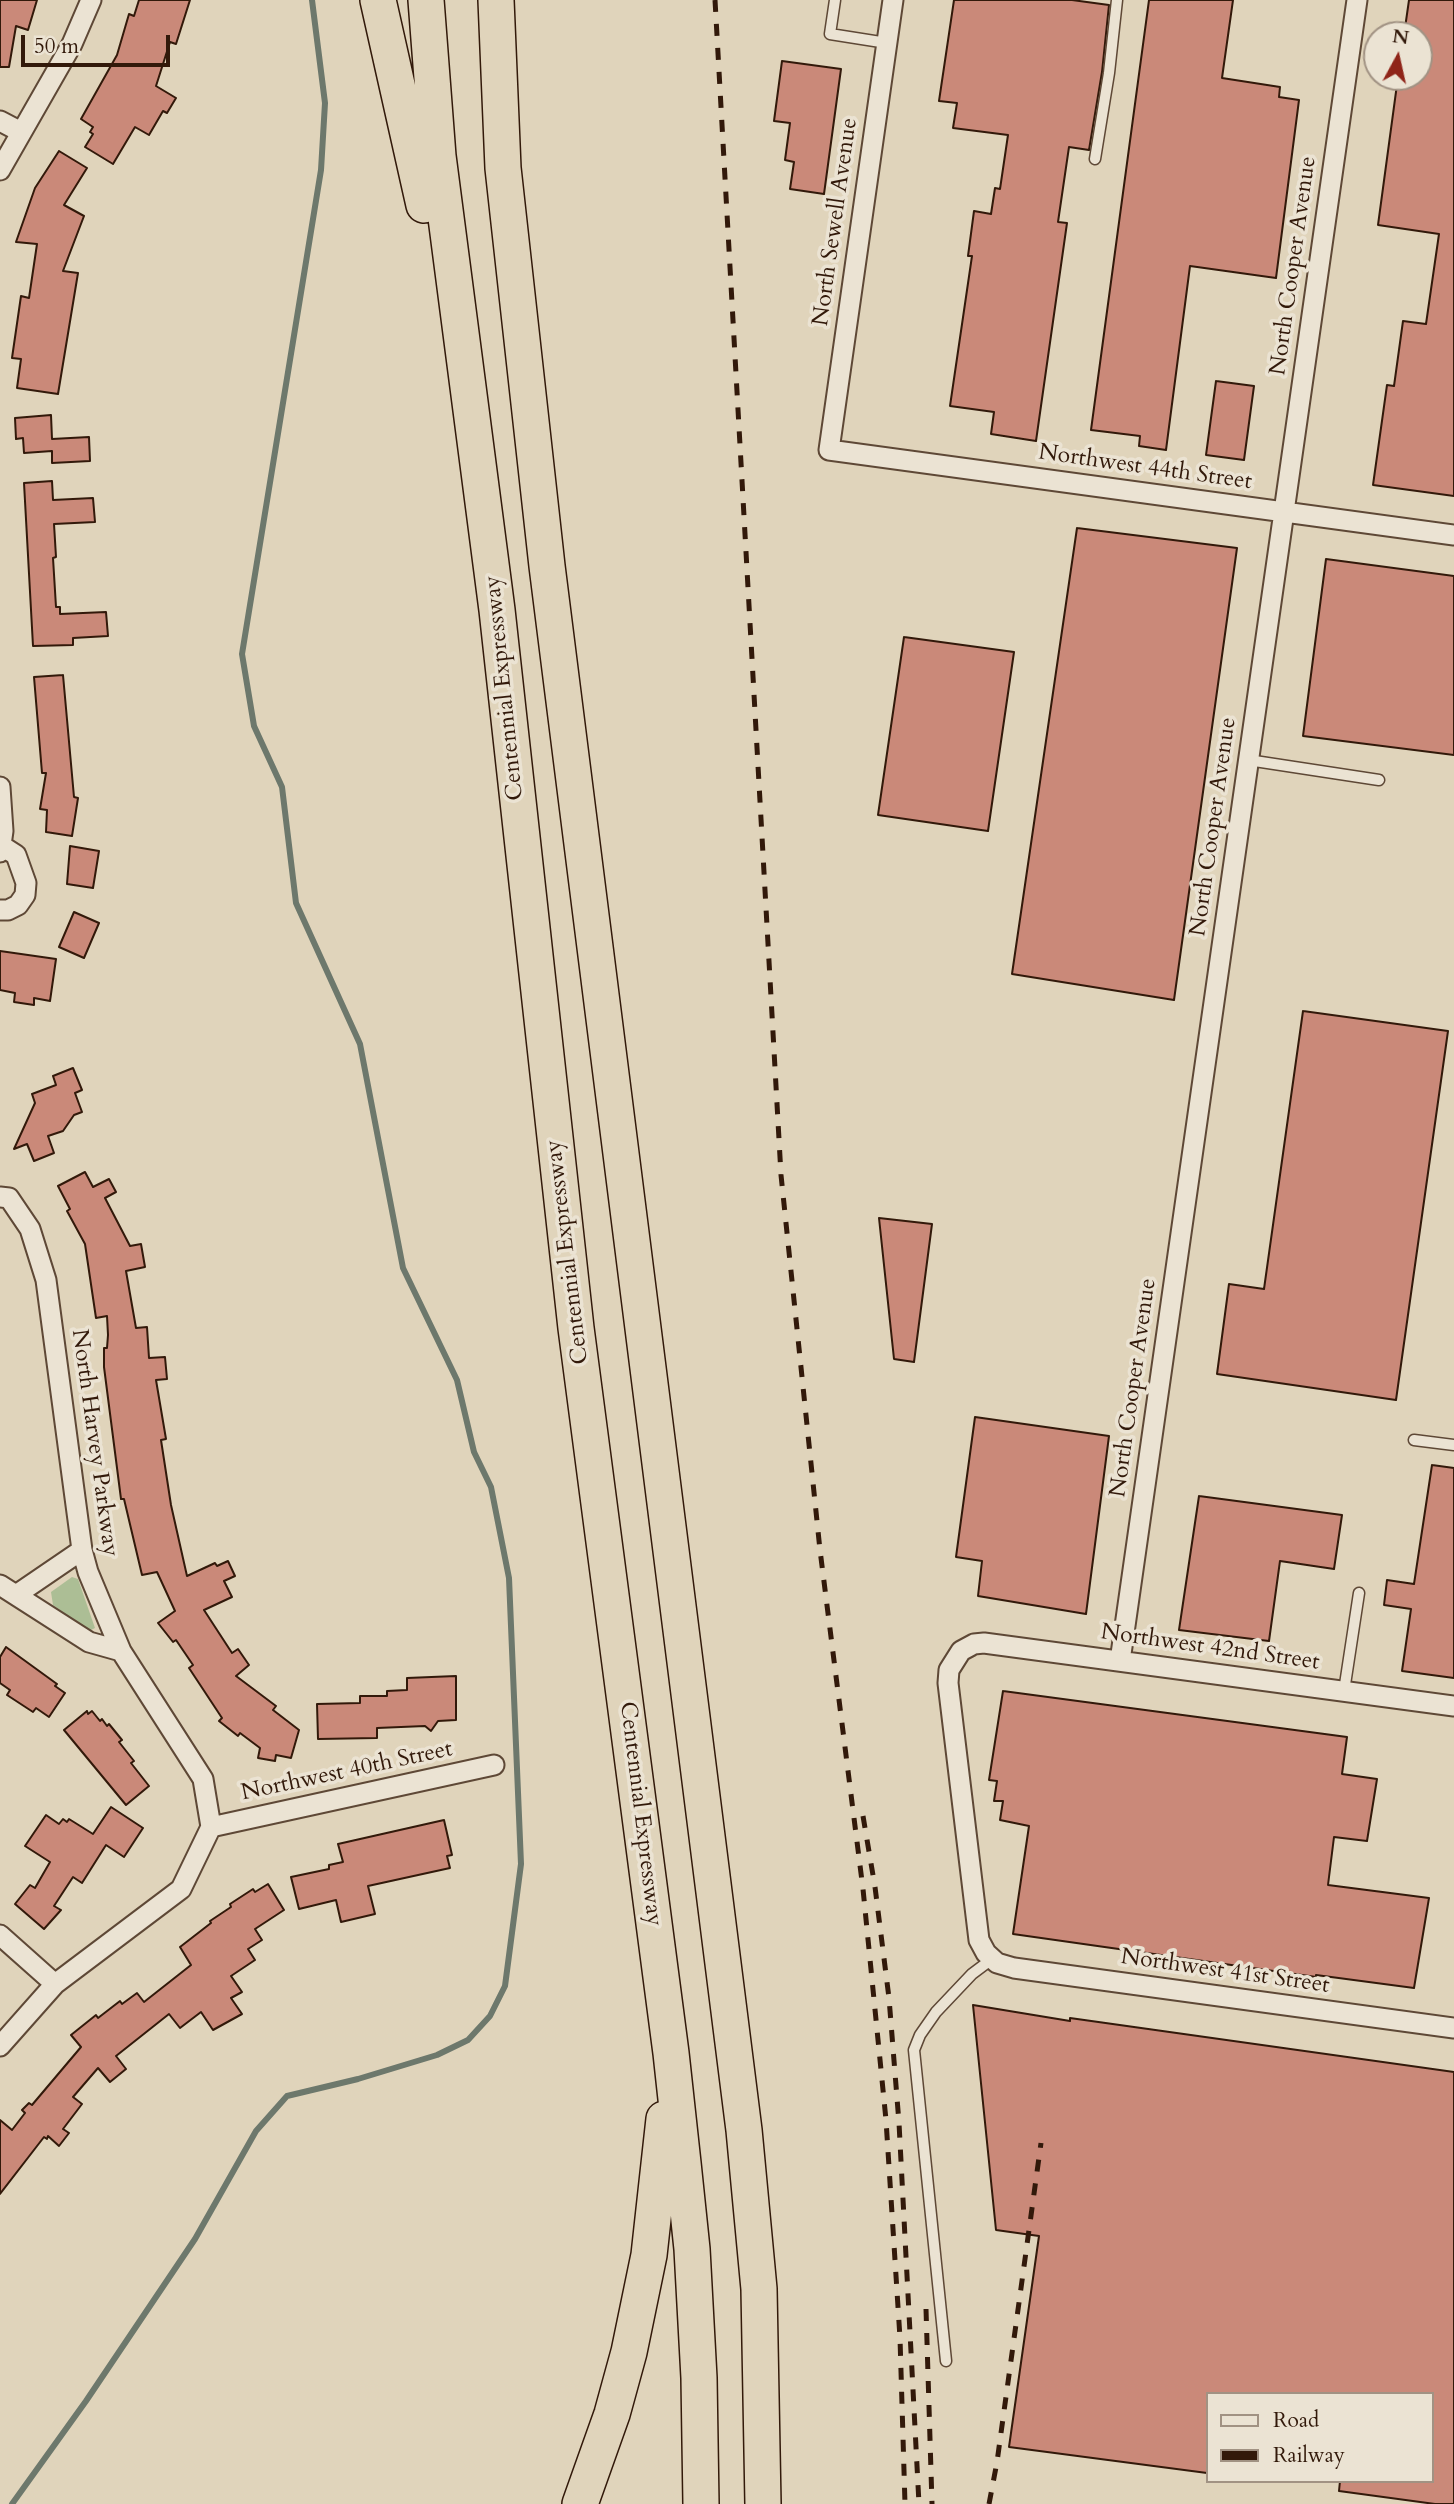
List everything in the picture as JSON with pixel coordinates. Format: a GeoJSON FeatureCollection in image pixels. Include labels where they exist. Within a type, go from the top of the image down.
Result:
{"type":"FeatureCollection","features":[{"type":"Feature","properties":{"kind":"highway"},"geometry":{"type":"LineString","coordinates":[[378,0],[473,424]]}},
{"type":"Feature","properties":{"kind":"highway","name":"Centennial Expressway"},"geometry":{"type":"LineString","coordinates":[[426,0],[438,156],[500,638],[576,1328],[671,2053],[693,2262],[699,2378],[701,2504]]}},
{"type":"Feature","properties":{"kind":"highway"},"geometry":{"type":"LineString","coordinates":[[496,0],[503,168],[547,566],[744,2130],[758,2289],[763,2407],[763,2504]]}},
{"type":"Feature","properties":{"kind":"highway"},"geometry":{"type":"LineString","coordinates":[[580,2504],[612,2414],[629,2352],[649,2255],[671,2053]]}},
{"type":"Feature","properties":{"kind":"highway"},"geometry":{"type":"LineString","coordinates":[[763,2407],[774,2504]]}},
{"type":"Feature","properties":{"kind":"street"},"geometry":{"type":"LineString","coordinates":[[0,170],[72,44],[90,0]]}},
{"type":"Feature","properties":{"kind":"street","name":"North Sewell Avenue"},"geometry":{"type":"LineString","coordinates":[[829,450],[893,0]]}},
{"type":"Feature","properties":{"kind":"street","name":"North Cooper Avenue"},"geometry":{"type":"LineString","coordinates":[[1120,1661],[1357,0]]}},
{"type":"Feature","properties":{"kind":"street"},"geometry":{"type":"LineString","coordinates":[[0,121],[21,132]]}},
{"type":"Feature","properties":{"kind":"street","name":"Northwest 44th Street"},"geometry":{"type":"LineString","coordinates":[[829,450],[1454,535]]}},
{"type":"Feature","properties":{"kind":"street"},"geometry":{"type":"LineString","coordinates":[[0,787],[1,849],[13,851],[16,855],[26,883],[25,895],[18,905],[0,911]]}},
{"type":"Feature","properties":{"kind":"street","name":"North Harvey Parkway"},"geometry":{"type":"LineString","coordinates":[[4,1197],[30,1229],[46,1280],[82,1550],[88,1572],[121,1651],[203,1779],[211,1827]]}},
{"type":"Feature","properties":{"kind":"street"},"geometry":{"type":"LineString","coordinates":[[82,1550],[8,1590],[89,1642],[121,1651]]}},
{"type":"Feature","properties":{"kind":"street","name":"Northwest 42nd Street"},"geometry":{"type":"LineString","coordinates":[[992,1959],[979,1940],[949,1695],[949,1670],[961,1651],[974,1644],[984,1643],[1454,1706]]}},
{"type":"Feature","properties":{"kind":"street","name":"Northwest 40th Street"},"geometry":{"type":"LineString","coordinates":[[211,1827],[494,1765]]}},
{"type":"Feature","properties":{"kind":"street"},"geometry":{"type":"LineString","coordinates":[[0,2046],[55,1984],[181,1889],[211,1827]]}},
{"type":"Feature","properties":{"kind":"street"},"geometry":{"type":"LineString","coordinates":[[0,1935],[55,1984]]}},
{"type":"Feature","properties":{"kind":"street","name":"Northwest 41st Street"},"geometry":{"type":"LineString","coordinates":[[992,1959],[1014,1968],[1454,2028]]}},
{"type":"Feature","properties":{"kind":"lane"},"geometry":{"type":"LineString","coordinates":[[835,0],[830,34],[887,43]]}},
{"type":"Feature","properties":{"kind":"lane"},"geometry":{"type":"LineString","coordinates":[[1095,159],[1109,74],[1117,0]]}},
{"type":"Feature","properties":{"kind":"lane"},"geometry":{"type":"LineString","coordinates":[[1248,760],[1378,780]]}},
{"type":"Feature","properties":{"kind":"lane"},"geometry":{"type":"LineString","coordinates":[[1414,1440],[1454,1445]]}},
{"type":"Feature","properties":{"kind":"lane"},"geometry":{"type":"LineString","coordinates":[[1344,1691],[1359,1593]]}},
{"type":"Feature","properties":{"kind":"lane"},"geometry":{"type":"LineString","coordinates":[[946,2361],[914,2050],[920,2035],[936,2012],[972,1974],[992,1959]]}},
{"type":"Feature","properties":{"kind":"green space"},"geometry":{"type":"Polygon","coordinates":[[[72,1577],[78,1579],[95,1628],[89,1631],[53,1605],[51,1592],[72,1577]]]}},
{"type":"Feature","properties":{"kind":"building"},"geometry":{"type":"Polygon","coordinates":[[[0,0],[37,0],[28,30],[16,26],[9,67],[0,67],[0,0]]]}},
{"type":"Feature","properties":{"kind":"building"},"geometry":{"type":"Polygon","coordinates":[[[139,0],[190,0],[176,44],[170,42],[156,86],[176,98],[167,113],[163,111],[149,135],[135,127],[113,164],[85,147],[93,134],[90,132],[93,127],[81,119],[117,55],[129,14],[134,16],[139,0]]]}},
{"type":"Feature","properties":{"kind":"building"},"geometry":{"type":"Polygon","coordinates":[[[954,0],[1072,0],[1109,5],[1102,72],[1089,150],[1069,147],[1058,222],[1067,223],[1036,441],[991,434],[994,412],[950,406],[972,256],[968,256],[974,211],[991,214],[995,188],[1000,189],[1008,135],[953,128],[957,103],[939,101],[954,0]]]}},
{"type":"Feature","properties":{"kind":"building"},"geometry":{"type":"Polygon","coordinates":[[[1149,0],[1233,0],[1222,78],[1280,87],[1279,97],[1299,100],[1276,278],[1190,266],[1166,450],[1139,446],[1140,436],[1091,430],[1149,0]]]}},
{"type":"Feature","properties":{"kind":"building"},"geometry":{"type":"Polygon","coordinates":[[[1409,0],[1454,0],[1454,496],[1373,485],[1387,385],[1394,386],[1403,321],[1426,324],[1439,234],[1378,225],[1396,91],[1433,91],[1433,21],[1406,21],[1409,0]]]}},
{"type":"Feature","properties":{"kind":"building"},"geometry":{"type":"Polygon","coordinates":[[[782,61],[841,69],[824,194],[790,189],[794,162],[785,160],[790,123],[774,121],[782,61]]]}},
{"type":"Feature","properties":{"kind":"building"},"geometry":{"type":"Polygon","coordinates":[[[59,151],[87,168],[64,205],[84,216],[63,271],[78,273],[58,394],[17,388],[21,359],[12,358],[21,296],[29,298],[37,244],[16,242],[35,188],[59,151]]]}},
{"type":"Feature","properties":{"kind":"building"},"geometry":{"type":"Polygon","coordinates":[[[1216,381],[1254,386],[1244,460],[1206,455],[1216,381]]]}},
{"type":"Feature","properties":{"kind":"building"},"geometry":{"type":"Polygon","coordinates":[[[51,415],[52,439],[89,437],[90,461],[52,463],[52,451],[24,453],[23,438],[16,439],[15,418],[51,415]]]}},
{"type":"Feature","properties":{"kind":"building"},"geometry":{"type":"Polygon","coordinates":[[[52,481],[53,500],[93,498],[95,522],[54,524],[56,607],[60,607],[60,614],[106,612],[108,636],[73,638],[73,645],[33,646],[24,483],[52,481]]]}},
{"type":"Feature","properties":{"kind":"building"},"geometry":{"type":"Polygon","coordinates":[[[1077,528],[1237,548],[1174,1000],[1012,974],[1077,528]]]}},
{"type":"Feature","properties":{"kind":"building"},"geometry":{"type":"Polygon","coordinates":[[[1326,559],[1454,576],[1454,755],[1303,736],[1326,559]]]}},
{"type":"Feature","properties":{"kind":"building"},"geometry":{"type":"Polygon","coordinates":[[[904,637],[1014,652],[988,831],[878,815],[904,637]]]}},
{"type":"Feature","properties":{"kind":"building"},"geometry":{"type":"Polygon","coordinates":[[[63,675],[74,797],[78,798],[72,836],[46,832],[47,810],[40,809],[46,773],[42,773],[34,677],[63,675]]]}},
{"type":"Feature","properties":{"kind":"building"},"geometry":{"type":"Polygon","coordinates":[[[70,846],[99,851],[93,888],[67,884],[70,846]]]}},
{"type":"Feature","properties":{"kind":"building"},"geometry":{"type":"Polygon","coordinates":[[[74,912],[99,923],[84,958],[59,947],[74,912]]]}},
{"type":"Feature","properties":{"kind":"building"},"geometry":{"type":"Polygon","coordinates":[[[0,951],[56,959],[50,1001],[34,998],[34,1005],[14,1002],[15,993],[0,990],[0,951]]]}},
{"type":"Feature","properties":{"kind":"building"},"geometry":{"type":"Polygon","coordinates":[[[1303,1011],[1448,1031],[1396,1400],[1217,1374],[1229,1284],[1264,1289],[1303,1011]]]}},
{"type":"Feature","properties":{"kind":"building"},"geometry":{"type":"Polygon","coordinates":[[[73,1068],[82,1090],[75,1093],[82,1112],[74,1115],[63,1131],[48,1136],[54,1153],[34,1161],[27,1144],[14,1149],[35,1103],[32,1094],[56,1085],[53,1076],[73,1068]]]}},
{"type":"Feature","properties":{"kind":"building"},"geometry":{"type":"Polygon","coordinates":[[[85,1172],[93,1187],[109,1179],[116,1192],[105,1198],[130,1246],[141,1244],[145,1267],[126,1271],[136,1328],[147,1327],[149,1358],[165,1357],[167,1379],[156,1380],[166,1439],[161,1440],[171,1505],[187,1576],[215,1563],[217,1566],[228,1561],[235,1576],[224,1581],[232,1597],[204,1610],[232,1653],[238,1649],[249,1665],[236,1676],[276,1706],[273,1710],[299,1730],[291,1758],[276,1755],[275,1761],[258,1758],[260,1748],[219,1721],[222,1718],[189,1668],[193,1665],[176,1640],[173,1642],[158,1623],[175,1611],[157,1572],[142,1575],[124,1499],[121,1499],[104,1367],[104,1348],[107,1348],[108,1335],[107,1316],[96,1318],[85,1244],[67,1211],[70,1209],[58,1186],[85,1172]]]}},
{"type":"Feature","properties":{"kind":"building"},"geometry":{"type":"Polygon","coordinates":[[[879,1218],[932,1224],[914,1362],[894,1359],[879,1218]]]}},
{"type":"Feature","properties":{"kind":"building"},"geometry":{"type":"Polygon","coordinates":[[[975,1417],[1109,1436],[1086,1614],[978,1596],[982,1561],[956,1557],[975,1417]]]}},
{"type":"Feature","properties":{"kind":"building"},"geometry":{"type":"Polygon","coordinates":[[[1432,1465],[1454,1468],[1454,1678],[1402,1671],[1411,1609],[1384,1605],[1387,1580],[1414,1584],[1432,1465]]]}},
{"type":"Feature","properties":{"kind":"building"},"geometry":{"type":"Polygon","coordinates":[[[1199,1496],[1342,1515],[1334,1569],[1280,1561],[1269,1641],[1179,1630],[1199,1496]]]}},
{"type":"Feature","properties":{"kind":"building"},"geometry":{"type":"Polygon","coordinates":[[[6,1647],[57,1684],[55,1686],[65,1693],[49,1717],[36,1708],[33,1712],[7,1695],[10,1690],[0,1683],[0,1657],[6,1647]]]}},
{"type":"Feature","properties":{"kind":"building"},"geometry":{"type":"Polygon","coordinates":[[[456,1676],[456,1720],[438,1721],[431,1731],[425,1726],[377,1728],[377,1738],[318,1739],[317,1704],[360,1703],[360,1696],[387,1696],[387,1691],[407,1690],[407,1678],[456,1676]]]}},
{"type":"Feature","properties":{"kind":"building"},"geometry":{"type":"Polygon","coordinates":[[[1003,1691],[1347,1737],[1342,1774],[1377,1779],[1367,1841],[1334,1837],[1328,1885],[1429,1898],[1414,1988],[1316,1977],[1013,1934],[1029,1826],[1000,1820],[1003,1801],[994,1801],[997,1781],[989,1780],[1003,1691]]]}},
{"type":"Feature","properties":{"kind":"building"},"geometry":{"type":"Polygon","coordinates":[[[87,1711],[88,1714],[92,1711],[107,1726],[109,1724],[134,1761],[131,1763],[149,1786],[126,1805],[64,1730],[87,1711]]]}},
{"type":"Feature","properties":{"kind":"building"},"geometry":{"type":"Polygon","coordinates":[[[111,1807],[143,1828],[124,1857],[106,1845],[82,1883],[73,1877],[54,1906],[61,1910],[44,1929],[15,1904],[30,1885],[35,1888],[50,1862],[25,1846],[46,1815],[59,1824],[63,1819],[67,1822],[69,1819],[93,1834],[111,1807]]]}},
{"type":"Feature","properties":{"kind":"building"},"geometry":{"type":"Polygon","coordinates":[[[444,1820],[452,1855],[447,1856],[450,1868],[368,1886],[375,1914],[341,1922],[336,1900],[299,1909],[291,1877],[329,1869],[329,1865],[343,1862],[338,1844],[444,1820]]]}},
{"type":"Feature","properties":{"kind":"building"},"geometry":{"type":"Polygon","coordinates":[[[268,1884],[284,1910],[255,1929],[262,1940],[248,1949],[255,1960],[231,1976],[242,1992],[231,1998],[242,2014],[213,2030],[201,2012],[180,2028],[169,2014],[116,2056],[126,2069],[110,2082],[98,2068],[73,2097],[82,2104],[63,2129],[69,2133],[59,2146],[48,2136],[47,2139],[44,2137],[0,2194],[0,2120],[12,2130],[25,2113],[22,2110],[29,2103],[32,2105],[81,2047],[71,2035],[96,2015],[98,2018],[120,2001],[122,2004],[137,1993],[144,2002],[191,1965],[180,1947],[231,1907],[230,1904],[253,1889],[255,1892],[268,1884]]]}},
{"type":"Feature","properties":{"kind":"building"},"geometry":{"type":"Polygon","coordinates":[[[973,2005],[1070,2021],[1070,2018],[1454,2072],[1454,2504],[1435,2504],[1339,2491],[1340,2483],[1433,2483],[1433,2392],[1206,2392],[1206,2473],[1009,2447],[1039,2236],[996,2230],[973,2005]]]}},
{"type":"Feature","properties":{"kind":"waterway"},"geometry":{"type":"LineString","coordinates":[[12,2504],[86,2401],[195,2239],[256,2131],[287,2096],[358,2079],[437,2055],[468,2040],[490,2016],[505,1986],[521,1864],[509,1578],[491,1487],[474,1452],[457,1380],[403,1268],[360,1044],[296,903],[282,787],[254,726],[242,654],[321,170],[325,103],[312,0]]}},
{"type":"Feature","properties":{"kind":"railway"},"geometry":{"type":"LineString","coordinates":[[715,0],[781,1175],[820,1550],[863,1889],[886,2120],[900,2338],[905,2504]]}},
{"type":"Feature","properties":{"kind":"railway"},"geometry":{"type":"LineString","coordinates":[[863,1816],[889,1998],[899,2123],[919,2504]]}},
{"type":"Feature","properties":{"kind":"railway"},"geometry":{"type":"LineString","coordinates":[[989,2504],[1041,2143]]}},
{"type":"Feature","properties":{"kind":"railway"},"geometry":{"type":"LineString","coordinates":[[926,2309],[932,2504]]}}]}
